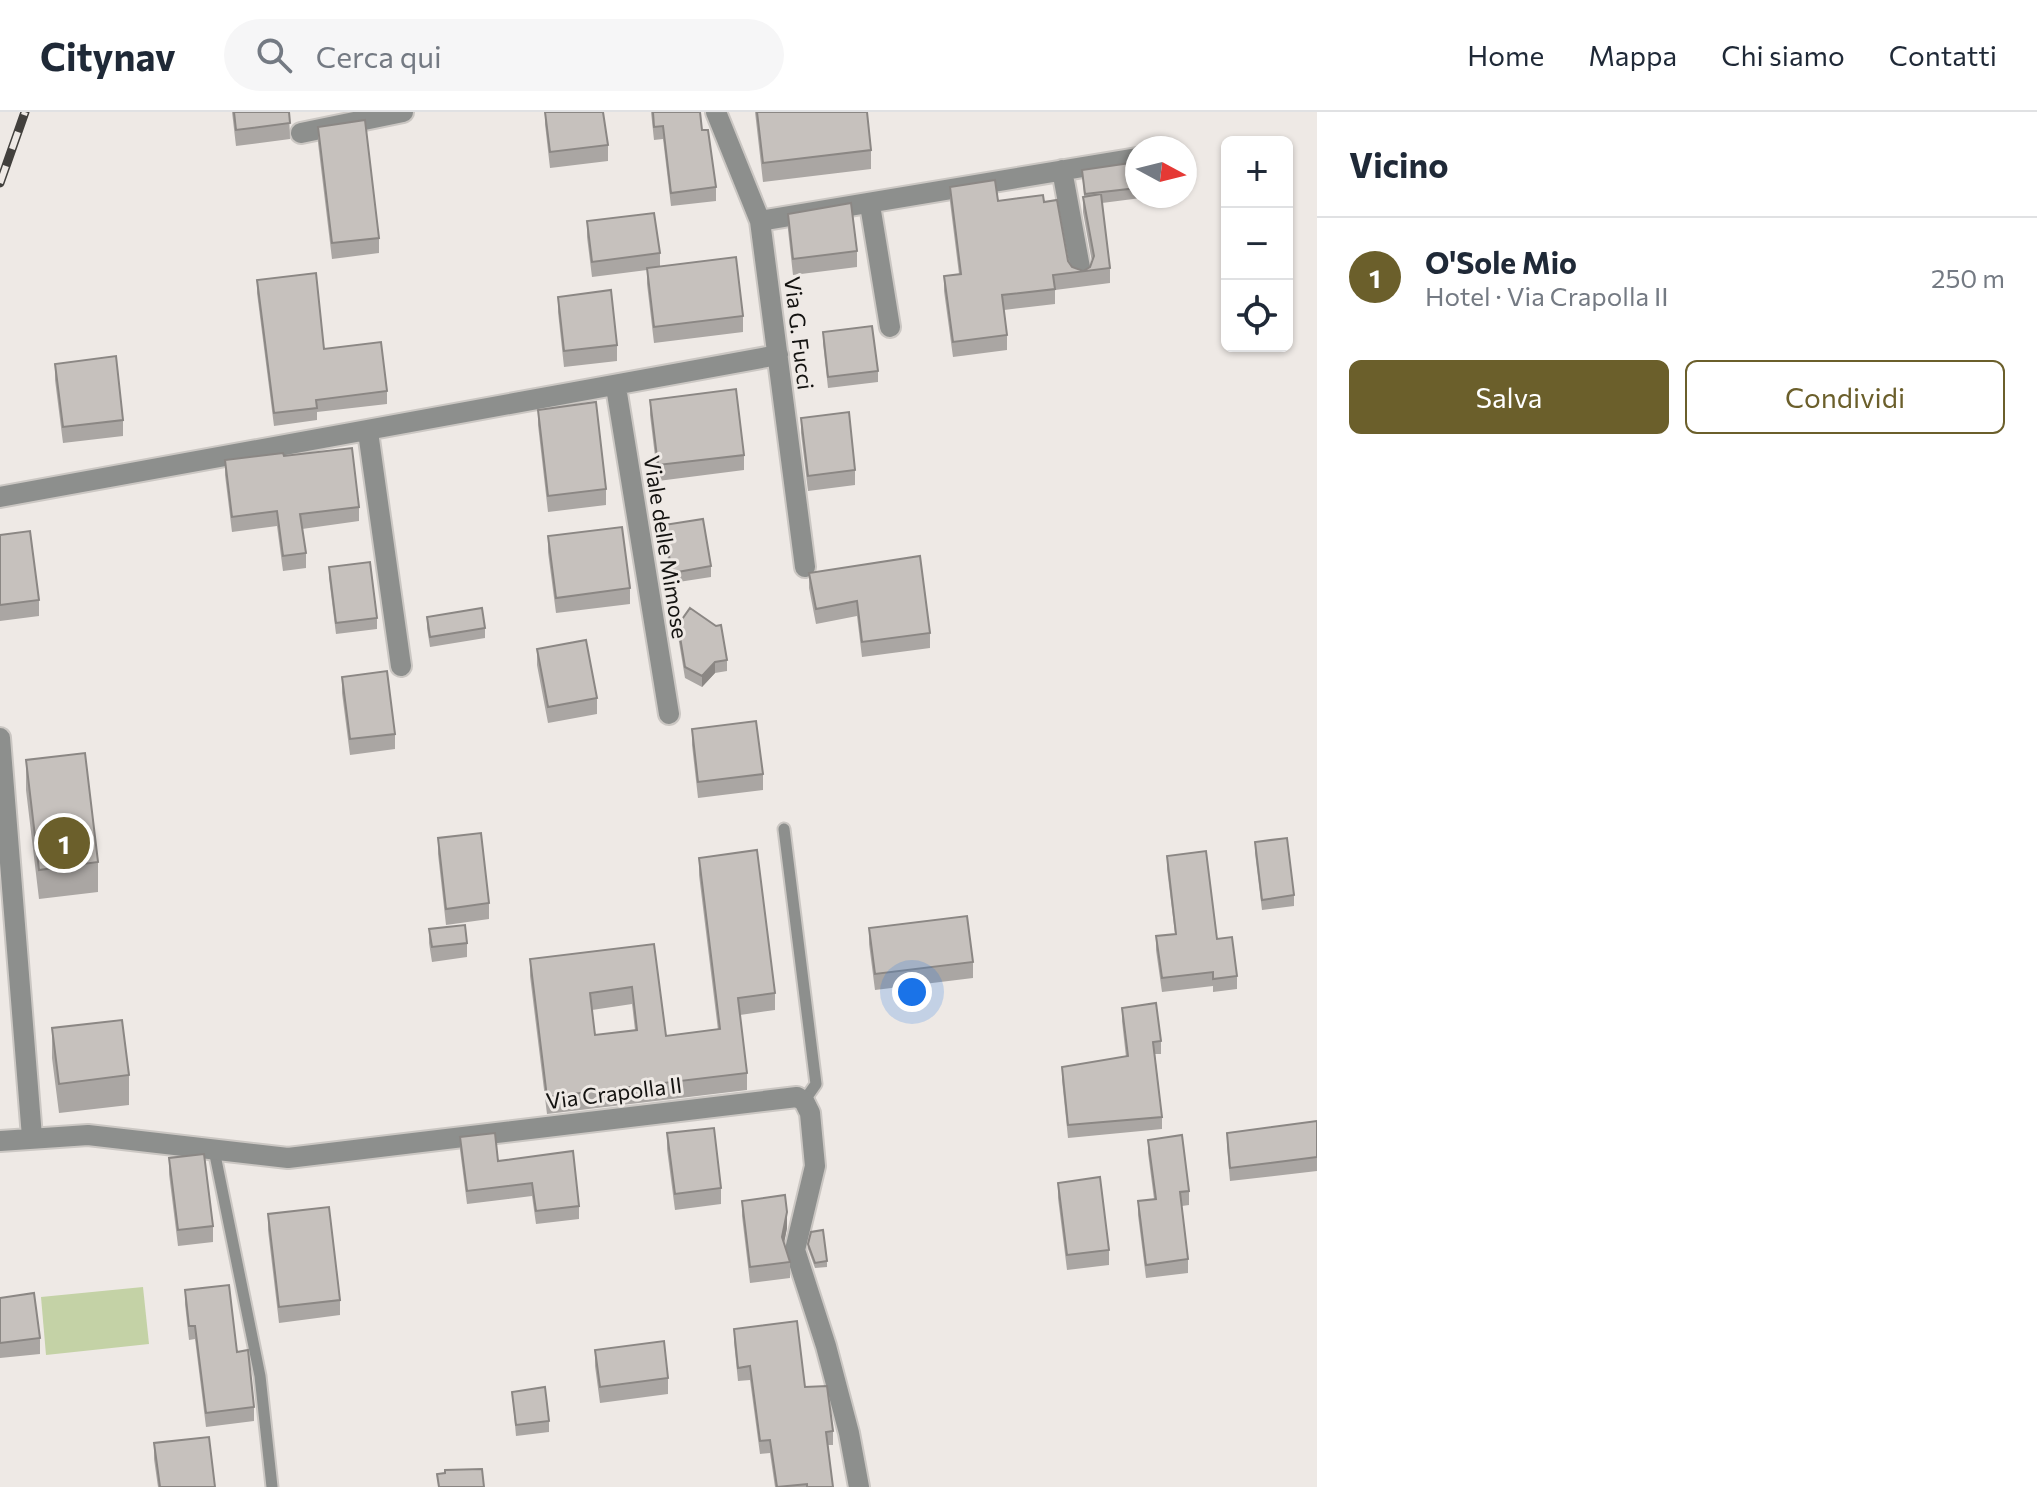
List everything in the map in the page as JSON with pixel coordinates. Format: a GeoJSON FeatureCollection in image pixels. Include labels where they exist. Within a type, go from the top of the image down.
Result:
{"type":"FeatureCollection","features":[{"type":"Feature","properties":{"kind":"street"},"geometry":{"type":"LineString","coordinates":[[301,133],[403,112]]}},
{"type":"Feature","properties":{"kind":"street","name":"Via G. Fucci"},"geometry":{"type":"LineString","coordinates":[[716,112],[760,221],[805,567]]}},
{"type":"Feature","properties":{"kind":"street"},"geometry":{"type":"LineString","coordinates":[[760,221],[1125,160]]}},
{"type":"Feature","properties":{"kind":"street"},"geometry":{"type":"LineString","coordinates":[[1062,170],[1081,273]]}},
{"type":"Feature","properties":{"kind":"street"},"geometry":{"type":"LineString","coordinates":[[870,205],[890,327]]}},
{"type":"Feature","properties":{"kind":"street"},"geometry":{"type":"LineString","coordinates":[[0,497],[778,355]]}},
{"type":"Feature","properties":{"kind":"street","name":"Viale delle Mimose"},"geometry":{"type":"LineString","coordinates":[[616,387],[669,714]]}},
{"type":"Feature","properties":{"kind":"street"},"geometry":{"type":"LineString","coordinates":[[368,432],[401,666]]}},
{"type":"Feature","properties":{"kind":"street"},"geometry":{"type":"LineString","coordinates":[[0,738],[32,1137]]}},
{"type":"Feature","properties":{"kind":"street","name":"Via Crapolla II"},"geometry":{"type":"LineString","coordinates":[[0,1141],[88,1135],[288,1158],[786,1096],[804,1101]]}},
{"type":"Feature","properties":{"kind":"street"},"geometry":{"type":"LineString","coordinates":[[804,1101],[814,1140],[815,1166],[795,1250],[833,1371],[859,1487]]}},
{"type":"Feature","properties":{"kind":"lane"},"geometry":{"type":"LineString","coordinates":[[784,829],[816,1084],[804,1101]]}},
{"type":"Feature","properties":{"kind":"lane"},"geometry":{"type":"LineString","coordinates":[[214,1150],[260,1376],[272,1487]]}},
{"type":"Feature","properties":{"kind":"green space"},"geometry":{"type":"Polygon","coordinates":[[[143,1287],[149,1344],[46,1355],[41,1297],[143,1287]]]}},
{"type":"Feature","properties":{"kind":"building"},"geometry":{"type":"Polygon","coordinates":[[[234,112],[289,112],[290,123],[236,130],[234,112]]]}},
{"type":"Feature","properties":{"kind":"building"},"geometry":{"type":"Polygon","coordinates":[[[545,112],[603,112],[608,145],[550,152],[545,112]]]}},
{"type":"Feature","properties":{"kind":"building"},"geometry":{"type":"Polygon","coordinates":[[[653,112],[700,112],[702,130],[708,130],[716,187],[671,193],[663,126],[654,127],[653,112]]]}},
{"type":"Feature","properties":{"kind":"building"},"geometry":{"type":"Polygon","coordinates":[[[757,112],[867,112],[871,150],[763,163],[757,112]]]}},
{"type":"Feature","properties":{"kind":"building"},"geometry":{"type":"Polygon","coordinates":[[[365,120],[379,238],[332,243],[318,127],[365,120]]]}},
{"type":"Feature","properties":{"kind":"building"},"geometry":{"type":"Polygon","coordinates":[[[1125,164],[1125,189],[1085,194],[1082,170],[1125,164]]]}},
{"type":"Feature","properties":{"kind":"building"},"geometry":{"type":"Polygon","coordinates":[[[995,180],[998,201],[1043,195],[1044,202],[1057,200],[1068,261],[1072,267],[1083,271],[1090,267],[1094,256],[1083,197],[1101,194],[1110,268],[1053,275],[1055,289],[1002,295],[1007,335],[953,342],[944,276],[961,274],[950,187],[995,180]]]}},
{"type":"Feature","properties":{"kind":"building"},"geometry":{"type":"Polygon","coordinates":[[[851,203],[857,251],[793,259],[788,214],[851,203]]]}},
{"type":"Feature","properties":{"kind":"building"},"geometry":{"type":"Polygon","coordinates":[[[654,213],[660,253],[592,262],[587,221],[654,213]]]}},
{"type":"Feature","properties":{"kind":"building"},"geometry":{"type":"Polygon","coordinates":[[[736,257],[743,316],[654,327],[647,268],[736,257]]]}},
{"type":"Feature","properties":{"kind":"building"},"geometry":{"type":"Polygon","coordinates":[[[316,273],[324,349],[381,342],[387,391],[316,400],[317,408],[274,413],[257,280],[316,273]]]}},
{"type":"Feature","properties":{"kind":"building"},"geometry":{"type":"Polygon","coordinates":[[[611,290],[617,345],[564,351],[558,297],[611,290]]]}},
{"type":"Feature","properties":{"kind":"building"},"geometry":{"type":"Polygon","coordinates":[[[872,326],[878,371],[828,377],[823,332],[872,326]]]}},
{"type":"Feature","properties":{"kind":"building"},"geometry":{"type":"Polygon","coordinates":[[[116,356],[123,420],[63,427],[55,364],[116,356]]]}},
{"type":"Feature","properties":{"kind":"building"},"geometry":{"type":"Polygon","coordinates":[[[736,389],[744,455],[658,465],[650,400],[736,389]]]}},
{"type":"Feature","properties":{"kind":"building"},"geometry":{"type":"Polygon","coordinates":[[[596,402],[606,489],[548,496],[538,410],[596,402]]]}},
{"type":"Feature","properties":{"kind":"building"},"geometry":{"type":"Polygon","coordinates":[[[849,412],[855,470],[808,476],[801,418],[849,412]]]}},
{"type":"Feature","properties":{"kind":"building"},"geometry":{"type":"Polygon","coordinates":[[[352,448],[359,507],[300,514],[306,553],[283,556],[277,511],[232,517],[225,460],[352,448]]]}},
{"type":"Feature","properties":{"kind":"building"},"geometry":{"type":"Polygon","coordinates":[[[703,519],[711,566],[672,573],[664,525],[703,519]]]}},
{"type":"Feature","properties":{"kind":"building"},"geometry":{"type":"Polygon","coordinates":[[[622,527],[630,588],[556,598],[548,536],[622,527]]]}},
{"type":"Feature","properties":{"kind":"building"},"geometry":{"type":"Polygon","coordinates":[[[30,531],[39,600],[0,605],[0,535],[30,531]]]}},
{"type":"Feature","properties":{"kind":"building"},"geometry":{"type":"Polygon","coordinates":[[[920,556],[930,633],[862,642],[857,601],[816,609],[809,573],[920,556]]]}},
{"type":"Feature","properties":{"kind":"building"},"geometry":{"type":"Polygon","coordinates":[[[370,562],[377,618],[336,623],[329,567],[370,562]]]}},
{"type":"Feature","properties":{"kind":"building"},"geometry":{"type":"Polygon","coordinates":[[[482,608],[485,628],[430,637],[427,617],[482,608]]]}},
{"type":"Feature","properties":{"kind":"building"},"geometry":{"type":"Polygon","coordinates":[[[690,608],[716,626],[721,625],[727,660],[715,662],[702,676],[685,667],[678,625],[690,608]]]}},
{"type":"Feature","properties":{"kind":"building"},"geometry":{"type":"Polygon","coordinates":[[[586,640],[597,698],[548,707],[537,649],[586,640]]]}},
{"type":"Feature","properties":{"kind":"building"},"geometry":{"type":"Polygon","coordinates":[[[387,671],[395,734],[350,739],[342,677],[387,671]]]}},
{"type":"Feature","properties":{"kind":"building"},"geometry":{"type":"Polygon","coordinates":[[[756,721],[763,774],[698,782],[692,729],[756,721]]]}},
{"type":"Feature","properties":{"kind":"building"},"geometry":{"type":"Polygon","coordinates":[[[85,753],[98,862],[39,870],[26,760],[85,753]]]}},
{"type":"Feature","properties":{"kind":"building"},"geometry":{"type":"Polygon","coordinates":[[[481,833],[489,903],[446,909],[438,838],[481,833]]]}},
{"type":"Feature","properties":{"kind":"building"},"geometry":{"type":"Polygon","coordinates":[[[1287,838],[1294,895],[1262,900],[1255,842],[1287,838]]]}},
{"type":"Feature","properties":{"kind":"building"},"geometry":{"type":"Polygon","coordinates":[[[757,850],[775,993],[738,998],[747,1073],[547,1097],[530,959],[654,944],[666,1036],[720,1029],[699,858],[757,850]],[[632,987],[590,993],[595,1035],[637,1030],[632,987]]]}},
{"type":"Feature","properties":{"kind":"building"},"geometry":{"type":"Polygon","coordinates":[[[1206,851],[1217,939],[1232,937],[1237,976],[1213,979],[1213,972],[1162,978],[1156,936],[1176,934],[1167,856],[1206,851]]]}},
{"type":"Feature","properties":{"kind":"building"},"geometry":{"type":"Polygon","coordinates":[[[967,916],[973,962],[875,974],[869,928],[967,916]]]}},
{"type":"Feature","properties":{"kind":"building"},"geometry":{"type":"Polygon","coordinates":[[[465,925],[467,943],[432,947],[429,929],[465,925]]]}},
{"type":"Feature","properties":{"kind":"building"},"geometry":{"type":"Polygon","coordinates":[[[1156,1003],[1161,1041],[1153,1042],[1162,1117],[1068,1125],[1062,1067],[1128,1056],[1122,1008],[1156,1003]]]}},
{"type":"Feature","properties":{"kind":"building"},"geometry":{"type":"Polygon","coordinates":[[[122,1020],[129,1075],[59,1084],[52,1028],[122,1020]]]}},
{"type":"Feature","properties":{"kind":"building"},"geometry":{"type":"Polygon","coordinates":[[[1317,1121],[1317,1157],[1230,1168],[1227,1133],[1317,1121]]]}},
{"type":"Feature","properties":{"kind":"building"},"geometry":{"type":"Polygon","coordinates":[[[714,1128],[721,1188],[675,1194],[667,1133],[714,1128]]]}},
{"type":"Feature","properties":{"kind":"building"},"geometry":{"type":"Polygon","coordinates":[[[495,1133],[498,1161],[573,1151],[579,1206],[536,1211],[532,1183],[467,1191],[460,1137],[495,1133]]]}},
{"type":"Feature","properties":{"kind":"building"},"geometry":{"type":"Polygon","coordinates":[[[1182,1135],[1189,1191],[1180,1192],[1188,1259],[1146,1265],[1138,1201],[1156,1199],[1148,1140],[1182,1135]]]}},
{"type":"Feature","properties":{"kind":"building"},"geometry":{"type":"Polygon","coordinates":[[[204,1154],[213,1226],[178,1230],[169,1158],[204,1154]]]}},
{"type":"Feature","properties":{"kind":"building"},"geometry":{"type":"Polygon","coordinates":[[[1100,1177],[1109,1250],[1067,1255],[1058,1183],[1100,1177]]]}},
{"type":"Feature","properties":{"kind":"building"},"geometry":{"type":"Polygon","coordinates":[[[785,1195],[787,1212],[782,1237],[790,1262],[750,1267],[742,1201],[785,1195]]]}},
{"type":"Feature","properties":{"kind":"building"},"geometry":{"type":"Polygon","coordinates":[[[329,1207],[340,1300],[279,1307],[268,1214],[329,1207]]]}},
{"type":"Feature","properties":{"kind":"building"},"geometry":{"type":"Polygon","coordinates":[[[823,1230],[827,1261],[815,1263],[808,1244],[811,1232],[823,1230]]]}},
{"type":"Feature","properties":{"kind":"building"},"geometry":{"type":"Polygon","coordinates":[[[229,1285],[237,1352],[248,1350],[254,1407],[206,1413],[195,1326],[189,1326],[185,1290],[229,1285]]]}},
{"type":"Feature","properties":{"kind":"building"},"geometry":{"type":"Polygon","coordinates":[[[34,1293],[40,1338],[0,1343],[0,1298],[34,1293]]]}},
{"type":"Feature","properties":{"kind":"building"},"geometry":{"type":"Polygon","coordinates":[[[797,1321],[805,1387],[827,1386],[833,1431],[826,1432],[833,1487],[807,1487],[807,1484],[777,1487],[770,1440],[760,1441],[750,1366],[738,1368],[734,1329],[797,1321]]]}},
{"type":"Feature","properties":{"kind":"building"},"geometry":{"type":"Polygon","coordinates":[[[664,1341],[668,1378],[600,1387],[595,1350],[664,1341]]]}},
{"type":"Feature","properties":{"kind":"building"},"geometry":{"type":"Polygon","coordinates":[[[545,1387],[549,1421],[516,1425],[512,1392],[545,1387]]]}},
{"type":"Feature","properties":{"kind":"building"},"geometry":{"type":"Polygon","coordinates":[[[209,1437],[215,1487],[160,1487],[154,1443],[209,1437]]]}},
{"type":"Feature","properties":{"kind":"building"},"geometry":{"type":"Polygon","coordinates":[[[482,1469],[484,1487],[439,1487],[437,1474],[445,1473],[445,1470],[482,1469]]]}},
{"type":"Feature","properties":{"kind":"railway"},"geometry":{"type":"LineString","coordinates":[[0,183],[25,112]]}},
{"type":"Feature","properties":{"kind":"place","name":"O'Sole Mio"},"geometry":{"type":"Point","coordinates":[64,843]}}]}
